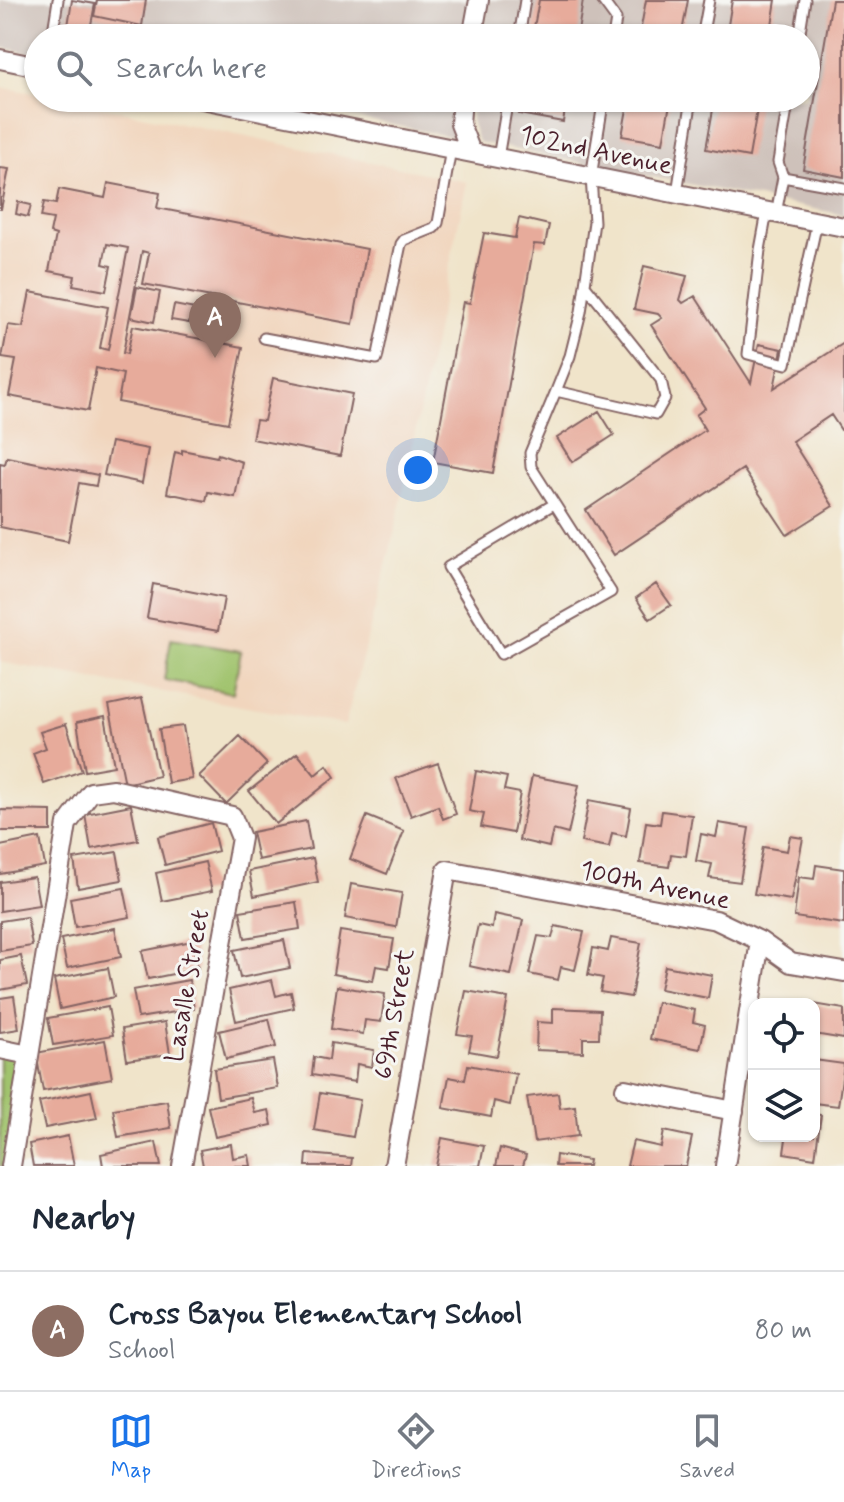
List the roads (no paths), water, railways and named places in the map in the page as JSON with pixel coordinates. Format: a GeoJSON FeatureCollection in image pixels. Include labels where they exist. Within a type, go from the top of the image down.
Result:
{"type":"FeatureCollection","features":[{"type":"Feature","properties":{"kind":"street"},"geometry":{"type":"LineString","coordinates":[[475,24],[479,0]]}},
{"type":"Feature","properties":{"kind":"street"},"geometry":{"type":"LineString","coordinates":[[0,59],[24,64]]}},
{"type":"Feature","properties":{"kind":"street","name":"102nd Avenue"},"geometry":{"type":"LineString","coordinates":[[268,112],[844,227]]}},
{"type":"Feature","properties":{"kind":"street"},"geometry":{"type":"LineString","coordinates":[[461,112],[460,124],[471,152]]}},
{"type":"Feature","properties":{"kind":"street","name":"Lasalle Street"},"geometry":{"type":"LineString","coordinates":[[29,1055],[67,824],[91,792],[113,789],[232,816],[241,838],[182,1166]]}},
{"type":"Feature","properties":{"kind":"street","name":"100th Avenue"},"geometry":{"type":"LineString","coordinates":[[447,870],[716,920],[760,941],[791,963],[844,972]]}},
{"type":"Feature","properties":{"kind":"street","name":"69th Street"},"geometry":{"type":"LineString","coordinates":[[394,1166],[447,870]]}},
{"type":"Feature","properties":{"kind":"street"},"geometry":{"type":"LineString","coordinates":[[725,1166],[760,941]]}},
{"type":"Feature","properties":{"kind":"street"},"geometry":{"type":"LineString","coordinates":[[0,1049],[29,1055],[11,1166]]}},
{"type":"Feature","properties":{"kind":"street"},"geometry":{"type":"LineString","coordinates":[[625,1089],[734,1111]]}},
{"type":"Feature","properties":{"kind":"lane"},"geometry":{"type":"LineString","coordinates":[[54,24],[58,0]]}},
{"type":"Feature","properties":{"kind":"lane"},"geometry":{"type":"LineString","coordinates":[[521,24],[525,0]]}},
{"type":"Feature","properties":{"kind":"lane"},"geometry":{"type":"LineString","coordinates":[[602,0],[616,19],[615,24]]}},
{"type":"Feature","properties":{"kind":"lane"},"geometry":{"type":"LineString","coordinates":[[705,24],[709,0]]}},
{"type":"Feature","properties":{"kind":"lane"},"geometry":{"type":"LineString","coordinates":[[801,24],[805,0]]}},
{"type":"Feature","properties":{"kind":"lane"},"geometry":{"type":"LineString","coordinates":[[498,158],[506,112]]}},
{"type":"Feature","properties":{"kind":"lane"},"geometry":{"type":"LineString","coordinates":[[554,504],[448,567],[501,654],[611,592],[531,467],[530,453],[570,356],[585,285],[594,222],[591,177],[602,112]]}},
{"type":"Feature","properties":{"kind":"lane"},"geometry":{"type":"LineString","coordinates":[[677,194],[690,112]]}},
{"type":"Feature","properties":{"kind":"lane"},"geometry":{"type":"LineString","coordinates":[[787,112],[778,162],[783,177],[760,250],[748,354],[786,364],[817,222]]}},
{"type":"Feature","properties":{"kind":"lane"},"geometry":{"type":"LineString","coordinates":[[264,338],[377,359],[401,244],[438,223],[451,148]]}},
{"type":"Feature","properties":{"kind":"lane"},"geometry":{"type":"LineString","coordinates":[[783,177],[844,188]]}},
{"type":"Feature","properties":{"kind":"lane"},"geometry":{"type":"LineString","coordinates":[[556,391],[656,414],[665,398],[661,380],[585,285]]}},
{"type":"Feature","properties":{"kind":"place","name":"Cross Bayou Elementary School"},"geometry":{"type":"Point","coordinates":[215,358]}}]}
